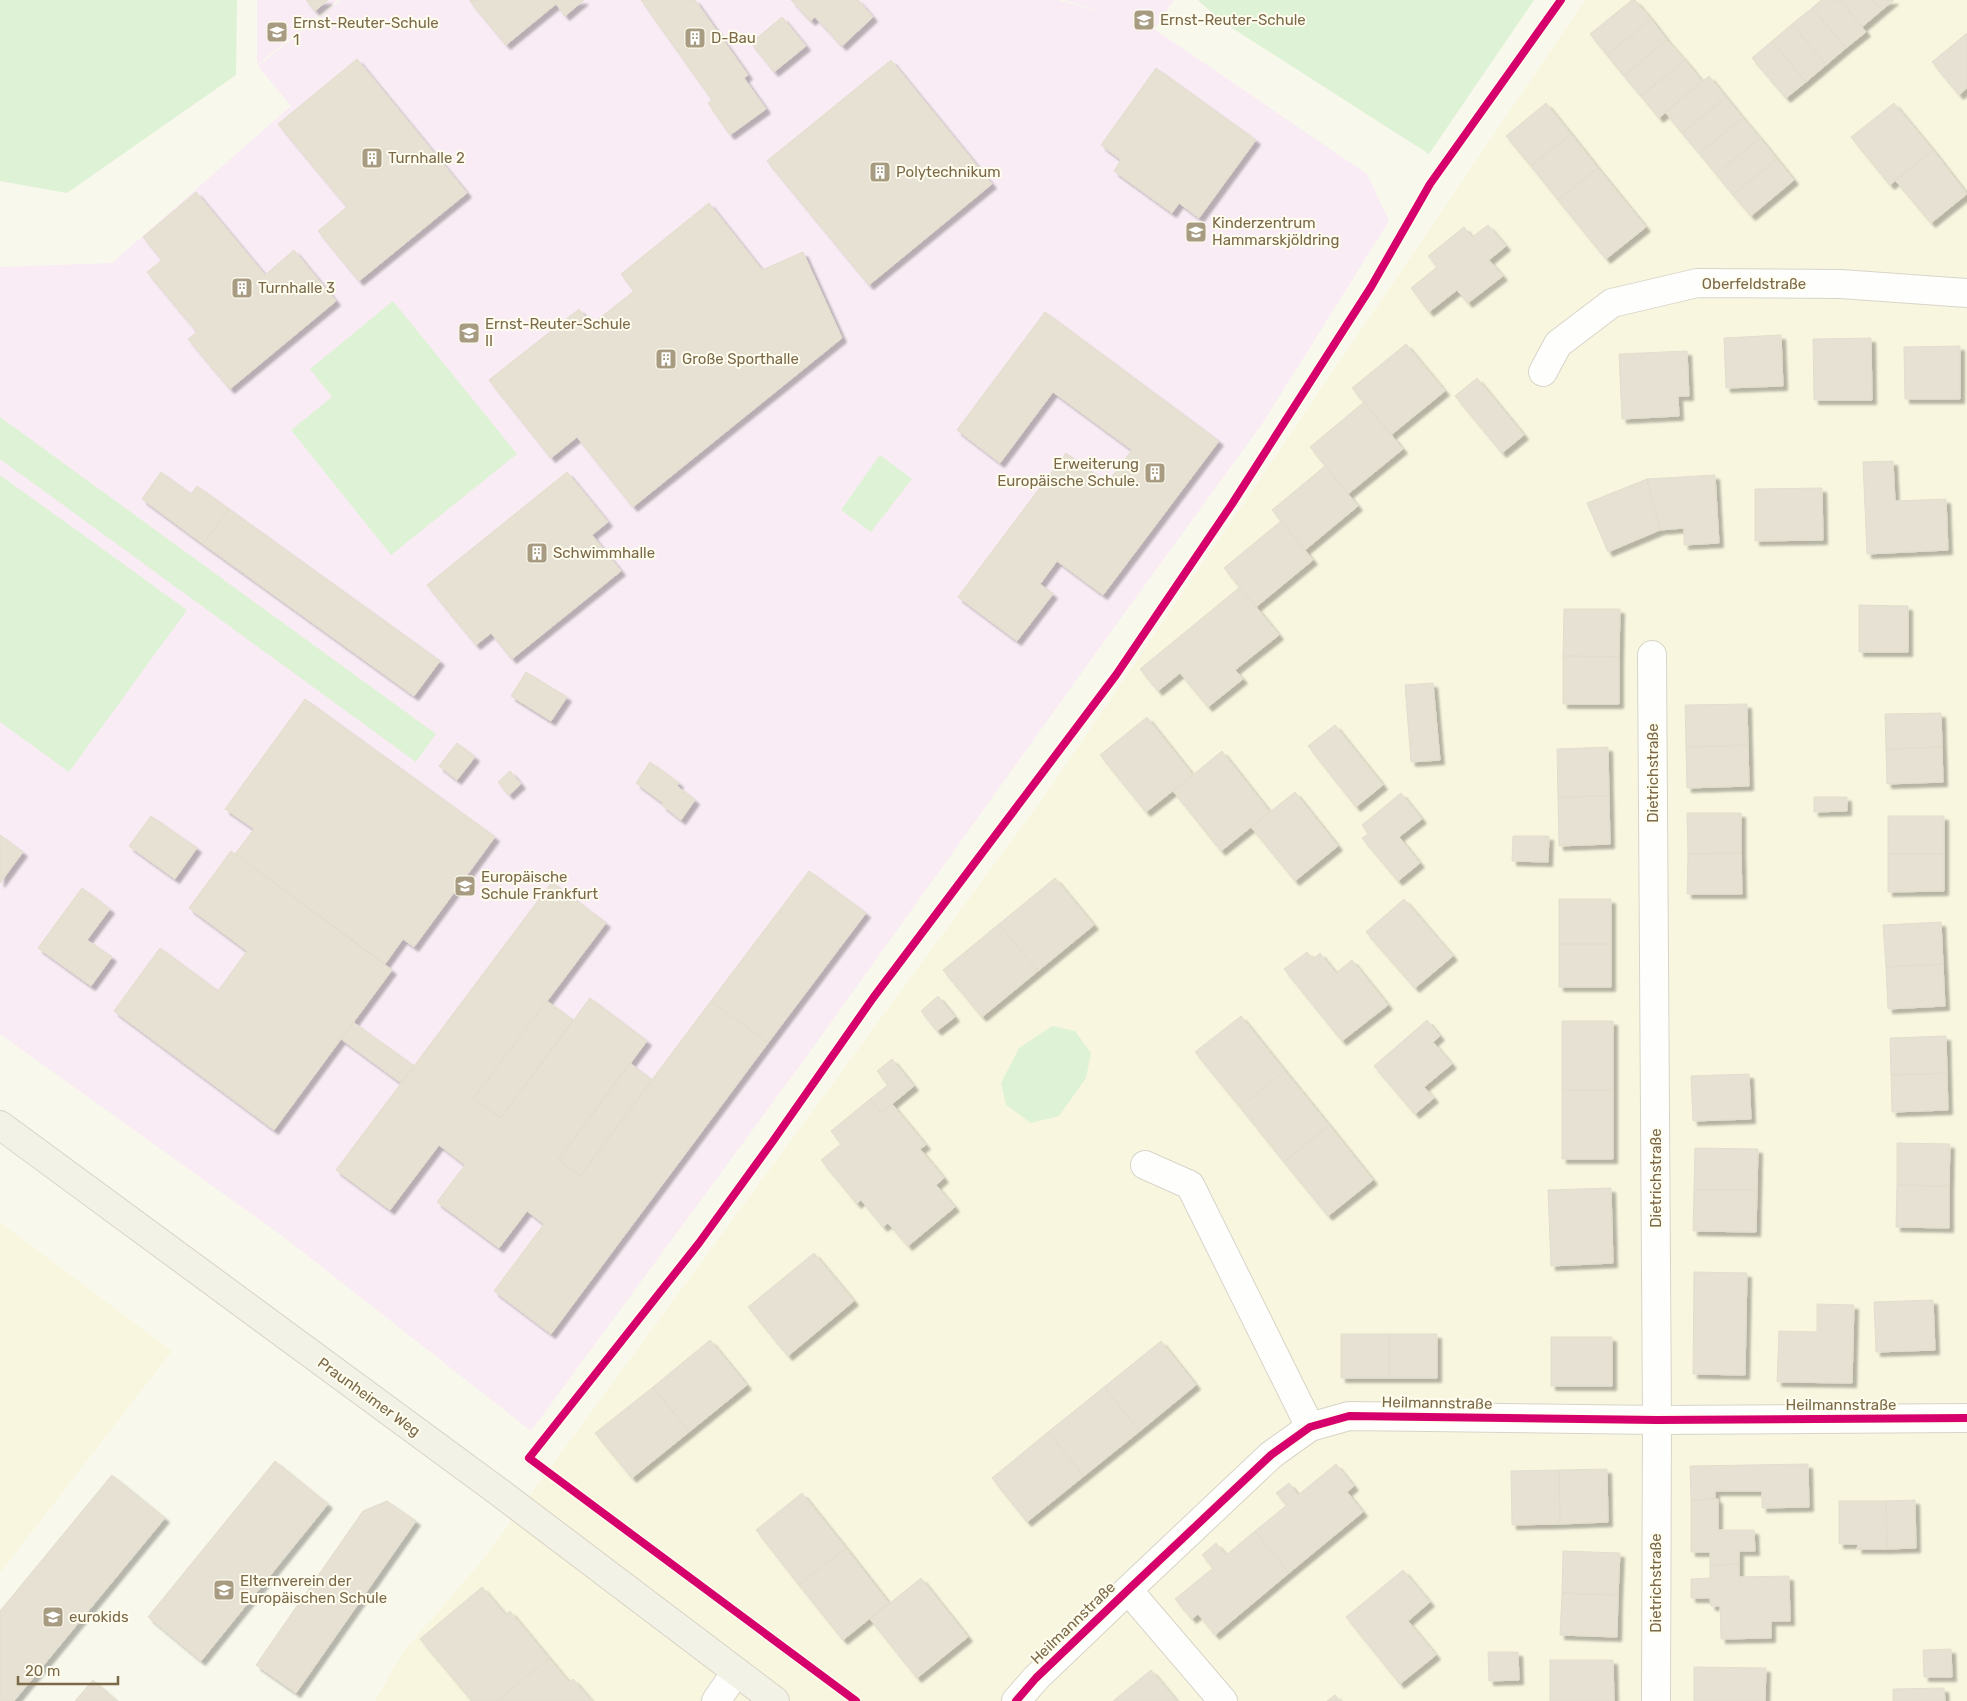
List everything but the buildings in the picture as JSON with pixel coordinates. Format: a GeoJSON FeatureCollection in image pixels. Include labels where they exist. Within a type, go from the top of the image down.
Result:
{"type":"FeatureCollection","features":[{"type":"Feature","properties":{"kind":"main road","name":"Praunheimer Weg"},"geometry":{"type":"LineString","coordinates":[[0,1125],[499,1492],[775,1701]]}},
{"type":"Feature","properties":{"kind":"street","name":"Oberfeldstraße"},"geometry":{"type":"LineString","coordinates":[[1543,372],[1558,344],[1612,304],[1697,283],[1841,284],[1967,293]]}},
{"type":"Feature","properties":{"kind":"street","name":"Dietrichstraße"},"geometry":{"type":"LineString","coordinates":[[1652,655],[1657,1420],[1656,1701]]}},
{"type":"Feature","properties":{"kind":"street"},"geometry":{"type":"LineString","coordinates":[[1145,1165],[1190,1185],[1310,1427]]}},
{"type":"Feature","properties":{"kind":"street","name":"Heilmannstraße"},"geometry":{"type":"LineString","coordinates":[[1016,1701],[1036,1678],[1271,1455],[1310,1427],[1349,1416],[1657,1420],[1967,1418]]}},
{"type":"Feature","properties":{"kind":"street"},"geometry":{"type":"LineString","coordinates":[[1128,1590],[1223,1701]]}},
{"type":"Feature","properties":{"kind":"street"},"geometry":{"type":"LineString","coordinates":[[716,1701],[736,1672]]}},
{"type":"Feature","properties":{"kind":"shaded area","name":"Ernst-Reuter-Schule 1"},"geometry":{"type":"Polygon","coordinates":[[[257,0],[338,0],[257,65],[257,0]]]}},
{"type":"Feature","properties":{"kind":"shaded area"},"geometry":{"type":"Polygon","coordinates":[[[341,0],[1058,0],[1114,16],[1064,0],[1174,0],[1154,29],[1367,174],[1389,221],[1262,424],[804,1060],[531,1431],[285,1238],[0,1034],[0,267],[112,263],[291,106],[258,66],[341,0]]]}},
{"type":"Feature","properties":{"kind":"shaded area"},"geometry":{"type":"Polygon","coordinates":[[[1585,0],[1967,0],[1967,1701],[375,1701],[403,1652],[480,1563],[1048,791],[1585,0]]]}},
{"type":"Feature","properties":{"kind":"shaded area"},"geometry":{"type":"Polygon","coordinates":[[[0,1222],[172,1351],[0,1573],[0,1222]]]}},
{"type":"Feature","properties":{"kind":"green space"},"geometry":{"type":"Polygon","coordinates":[[[0,0],[237,0],[236,75],[67,193],[0,181],[0,0]]]}},
{"type":"Feature","properties":{"kind":"green space"},"geometry":{"type":"Polygon","coordinates":[[[1198,0],[1534,0],[1429,154],[1221,21],[1198,0]]]}},
{"type":"Feature","properties":{"kind":"green space"},"geometry":{"type":"Polygon","coordinates":[[[393,301],[517,454],[391,555],[291,430],[332,397],[310,369],[393,301]]]}},
{"type":"Feature","properties":{"kind":"green space"},"geometry":{"type":"Polygon","coordinates":[[[0,417],[436,734],[416,762],[0,459],[0,417]]]}},
{"type":"Feature","properties":{"kind":"green space"},"geometry":{"type":"Polygon","coordinates":[[[880,455],[912,479],[871,532],[841,510],[880,455]]]}},
{"type":"Feature","properties":{"kind":"green space"},"geometry":{"type":"Polygon","coordinates":[[[0,475],[187,610],[69,772],[0,722],[0,475]]]}},
{"type":"Feature","properties":{"kind":"green space"},"geometry":{"type":"Polygon","coordinates":[[[1052,1026],[1075,1031],[1091,1053],[1086,1078],[1059,1116],[1031,1123],[1006,1105],[1001,1083],[1019,1048],[1052,1026]]]}},
{"type":"Feature","properties":{"kind":"cycle path"},"geometry":{"type":"LineString","coordinates":[[856,1701],[529,1458],[699,1243],[873,998],[1116,675],[1232,504],[1371,287],[1430,184],[1561,0]]}},
{"type":"Feature","properties":{"kind":"cycle path"},"geometry":{"type":"LineString","coordinates":[[1016,1701],[1036,1678],[1271,1455],[1310,1427],[1349,1416],[1657,1420],[1967,1418]]}},
{"type":"Feature","properties":{"kind":"place","name":"Ernst-Reuter-Schule"},"geometry":{"type":"Point","coordinates":[1144,20]}},
{"type":"Feature","properties":{"kind":"place","name":"Ernst-Reuter-Schule 1"},"geometry":{"type":"Point","coordinates":[277,32]}},
{"type":"Feature","properties":{"kind":"place","name":"D-Bau"},"geometry":{"type":"Point","coordinates":[695,38]}},
{"type":"Feature","properties":{"kind":"place","name":"Turnhalle 2"},"geometry":{"type":"Point","coordinates":[372,158]}},
{"type":"Feature","properties":{"kind":"place","name":"Polytechnikum"},"geometry":{"type":"Point","coordinates":[880,172]}},
{"type":"Feature","properties":{"kind":"place","name":"Kinderzentrum Hammarskjöldring"},"geometry":{"type":"Point","coordinates":[1196,232]}},
{"type":"Feature","properties":{"kind":"place","name":"Turnhalle 3"},"geometry":{"type":"Point","coordinates":[242,288]}},
{"type":"Feature","properties":{"kind":"place","name":"Ernst-Reuter-Schule II"},"geometry":{"type":"Point","coordinates":[469,333]}},
{"type":"Feature","properties":{"kind":"place","name":"Große Sporthalle"},"geometry":{"type":"Point","coordinates":[666,359]}},
{"type":"Feature","properties":{"kind":"place","name":"Erweiterung Europäische Schule."},"geometry":{"type":"Point","coordinates":[1155,473]}},
{"type":"Feature","properties":{"kind":"place","name":"Schwimmhalle"},"geometry":{"type":"Point","coordinates":[537,553]}},
{"type":"Feature","properties":{"kind":"place","name":"Europäische Schule Frankfurt"},"geometry":{"type":"Point","coordinates":[465,886]}},
{"type":"Feature","properties":{"kind":"place","name":"Elternverein der Europäischen Schule"},"geometry":{"type":"Point","coordinates":[224,1590]}},
{"type":"Feature","properties":{"kind":"place","name":"eurokids"},"geometry":{"type":"Point","coordinates":[53,1617]}}]}
